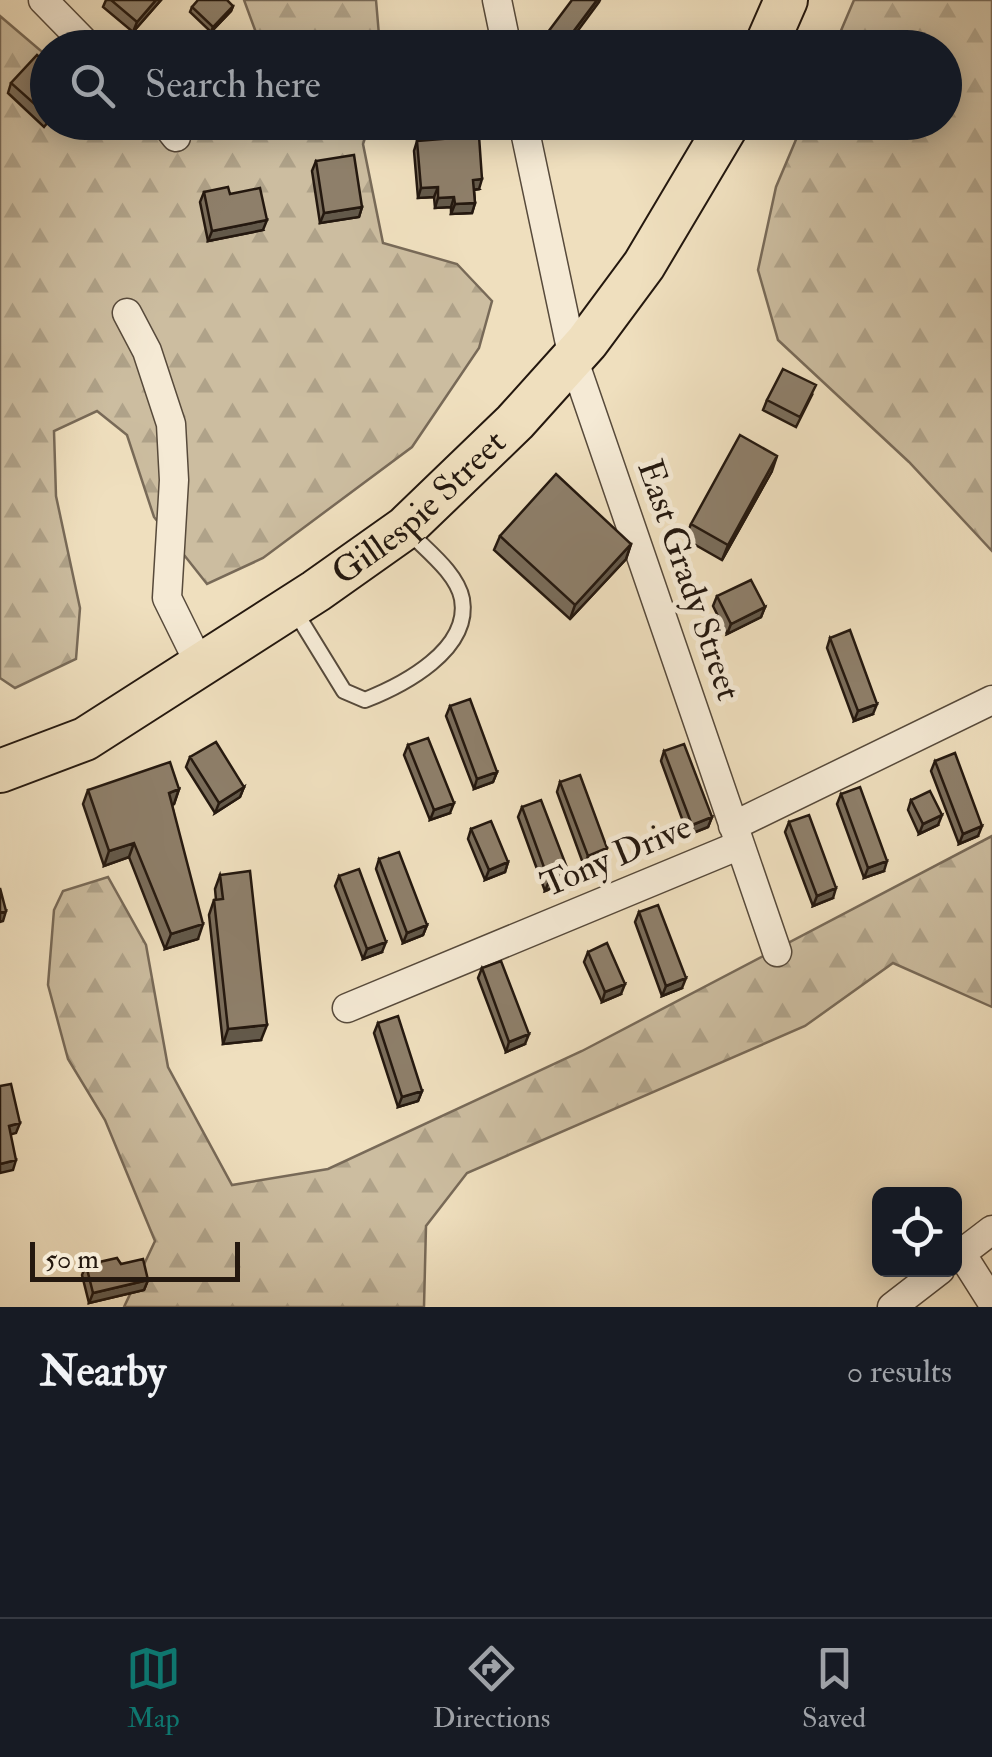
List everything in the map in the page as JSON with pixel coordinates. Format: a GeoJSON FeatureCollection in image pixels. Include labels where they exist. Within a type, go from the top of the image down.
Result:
{"type":"FeatureCollection","features":[{"type":"Feature","properties":{"kind":"main road"},"geometry":{"type":"LineString","coordinates":[[773,30],[786,0]]}},
{"type":"Feature","properties":{"kind":"main road","name":"Gillespie Street"},"geometry":{"type":"LineString","coordinates":[[0,771],[85,738],[201,667],[404,528],[515,422],[573,358],[644,265],[719,140]]}},
{"type":"Feature","properties":{"kind":"street"},"geometry":{"type":"LineString","coordinates":[[43,0],[72,30]]}},
{"type":"Feature","properties":{"kind":"street"},"geometry":{"type":"LineString","coordinates":[[497,0],[503,30]]}},
{"type":"Feature","properties":{"kind":"street","name":"East Grady Street"},"geometry":{"type":"LineString","coordinates":[[527,140],[573,358],[777,952]]}},
{"type":"Feature","properties":{"kind":"street"},"geometry":{"type":"LineString","coordinates":[[127,313],[148,351],[171,424],[174,480],[167,598],[201,667]]}},
{"type":"Feature","properties":{"kind":"street","name":"Tony Drive"},"geometry":{"type":"LineString","coordinates":[[347,1008],[737,835],[992,700]]}},
{"type":"Feature","properties":{"kind":"street"},"geometry":{"type":"LineString","coordinates":[[962,1253],[992,1230]]}},
{"type":"Feature","properties":{"kind":"street"},"geometry":{"type":"LineString","coordinates":[[962,1271],[992,1302]]}},
{"type":"Feature","properties":{"kind":"street"},"geometry":{"type":"LineString","coordinates":[[892,1307],[931,1277]]}},
{"type":"Feature","properties":{"kind":"lane"},"geometry":{"type":"LineString","coordinates":[[292,607],[344,691],[365,700],[401,686],[442,655],[462,616],[462,597],[449,574],[404,528]]}},
{"type":"Feature","properties":{"kind":"green space"},"geometry":{"type":"Polygon","coordinates":[[[244,0],[376,0],[379,30],[255,30],[244,0]]]}},
{"type":"Feature","properties":{"kind":"green space"},"geometry":{"type":"Polygon","coordinates":[[[854,0],[992,0],[992,551],[909,462],[778,340],[758,270],[776,187],[796,140],[962,140],[962,30],[841,30],[854,0]]]}},
{"type":"Feature","properties":{"kind":"green space"},"geometry":{"type":"Polygon","coordinates":[[[0,16],[30,42],[30,140],[364,140],[383,243],[457,264],[492,301],[479,348],[412,447],[263,558],[207,584],[154,517],[127,435],[97,411],[54,431],[56,496],[80,608],[76,659],[15,688],[0,678],[0,16]]]}},
{"type":"Feature","properties":{"kind":"green space"},"geometry":{"type":"Polygon","coordinates":[[[992,836],[992,1007],[893,963],[805,1026],[467,1173],[426,1226],[424,1307],[124,1307],[155,1241],[105,1120],[68,1059],[48,985],[54,910],[63,891],[108,877],[146,945],[168,1067],[232,1185],[328,1169],[582,1051],[992,836]]]}},
{"type":"Feature","properties":{"kind":"building"},"geometry":{"type":"Polygon","coordinates":[[[111,0],[156,0],[137,22],[111,0]]]}},
{"type":"Feature","properties":{"kind":"building"},"geometry":{"type":"Polygon","coordinates":[[[198,0],[227,0],[233,6],[213,27],[192,7],[198,0]]]}},
{"type":"Feature","properties":{"kind":"building"},"geometry":{"type":"Polygon","coordinates":[[[572,0],[597,0],[574,30],[550,30],[572,0]]]}},
{"type":"Feature","properties":{"kind":"building"},"geometry":{"type":"Polygon","coordinates":[[[30,63],[30,100],[11,83],[30,63]]]}},
{"type":"Feature","properties":{"kind":"building"},"geometry":{"type":"Polygon","coordinates":[[[479,140],[482,179],[473,180],[475,203],[455,204],[454,197],[438,198],[438,187],[421,188],[417,141],[479,140]]]}},
{"type":"Feature","properties":{"kind":"building"},"geometry":{"type":"Polygon","coordinates":[[[354,155],[362,207],[324,213],[316,161],[354,155]]]}},
{"type":"Feature","properties":{"kind":"building"},"geometry":{"type":"Polygon","coordinates":[[[228,187],[230,194],[260,188],[267,220],[212,231],[204,192],[228,187]]]}},
{"type":"Feature","properties":{"kind":"building"},"geometry":{"type":"Polygon","coordinates":[[[783,369],[816,385],[800,417],[767,400],[783,369]]]}},
{"type":"Feature","properties":{"kind":"building"},"geometry":{"type":"Polygon","coordinates":[[[740,435],[777,456],[728,545],[691,524],[740,435]]]}},
{"type":"Feature","properties":{"kind":"building"},"geometry":{"type":"Polygon","coordinates":[[[556,474],[631,544],[575,605],[500,536],[556,474]]]}},
{"type":"Feature","properties":{"kind":"building"},"geometry":{"type":"Polygon","coordinates":[[[751,580],[765,607],[731,624],[717,596],[751,580]]]}},
{"type":"Feature","properties":{"kind":"building"},"geometry":{"type":"Polygon","coordinates":[[[850,630],[877,704],[858,711],[830,638],[850,630]]]}},
{"type":"Feature","properties":{"kind":"building"},"geometry":{"type":"Polygon","coordinates":[[[470,699],[497,772],[477,779],[450,706],[470,699]]]}},
{"type":"Feature","properties":{"kind":"building"},"geometry":{"type":"Polygon","coordinates":[[[428,738],[454,803],[434,810],[408,745],[428,738]]]}},
{"type":"Feature","properties":{"kind":"building"},"geometry":{"type":"Polygon","coordinates":[[[216,742],[244,787],[219,803],[190,757],[216,742]]]}},
{"type":"Feature","properties":{"kind":"building"},"geometry":{"type":"Polygon","coordinates":[[[684,744],[712,817],[692,825],[664,751],[684,744]]]}},
{"type":"Feature","properties":{"kind":"building"},"geometry":{"type":"Polygon","coordinates":[[[955,753],[982,826],[963,834],[935,761],[955,753]]]}},
{"type":"Feature","properties":{"kind":"building"},"geometry":{"type":"Polygon","coordinates":[[[170,762],[179,789],[169,793],[203,924],[171,934],[134,843],[109,851],[88,790],[170,762]]]}},
{"type":"Feature","properties":{"kind":"building"},"geometry":{"type":"Polygon","coordinates":[[[580,775],[607,848],[588,856],[560,782],[580,775]]]}},
{"type":"Feature","properties":{"kind":"building"},"geometry":{"type":"Polygon","coordinates":[[[860,787],[887,861],[868,868],[841,794],[860,787]]]}},
{"type":"Feature","properties":{"kind":"building"},"geometry":{"type":"Polygon","coordinates":[[[930,791],[942,815],[923,824],[911,800],[930,791]]]}},
{"type":"Feature","properties":{"kind":"building"},"geometry":{"type":"Polygon","coordinates":[[[541,800],[569,873],[549,881],[522,807],[541,800]]]}},
{"type":"Feature","properties":{"kind":"building"},"geometry":{"type":"Polygon","coordinates":[[[809,815],[836,888],[817,896],[789,822],[809,815]]]}},
{"type":"Feature","properties":{"kind":"building"},"geometry":{"type":"Polygon","coordinates":[[[491,821],[508,862],[489,870],[471,829],[491,821]]]}},
{"type":"Feature","properties":{"kind":"building"},"geometry":{"type":"Polygon","coordinates":[[[399,852],[427,925],[407,933],[379,859],[399,852]]]}},
{"type":"Feature","properties":{"kind":"building"},"geometry":{"type":"Polygon","coordinates":[[[359,869],[386,942],[367,949],[339,876],[359,869]]]}},
{"type":"Feature","properties":{"kind":"building"},"geometry":{"type":"Polygon","coordinates":[[[250,871],[267,1025],[228,1029],[214,900],[223,899],[220,875],[250,871]]]}},
{"type":"Feature","properties":{"kind":"building"},"geometry":{"type":"Polygon","coordinates":[[[0,888],[6,911],[0,913],[0,888]]]}},
{"type":"Feature","properties":{"kind":"building"},"geometry":{"type":"Polygon","coordinates":[[[658,905],[686,978],[666,986],[639,912],[658,905]]]}},
{"type":"Feature","properties":{"kind":"building"},"geometry":{"type":"Polygon","coordinates":[[[607,943],[625,984],[605,992],[588,952],[607,943]]]}},
{"type":"Feature","properties":{"kind":"building"},"geometry":{"type":"Polygon","coordinates":[[[501,961],[529,1034],[509,1042],[482,968],[501,961]]]}},
{"type":"Feature","properties":{"kind":"building"},"geometry":{"type":"Polygon","coordinates":[[[398,1016],[422,1091],[402,1097],[378,1023],[398,1016]]]}},
{"type":"Feature","properties":{"kind":"building"},"geometry":{"type":"Polygon","coordinates":[[[11,1084],[20,1123],[9,1126],[16,1160],[0,1164],[0,1086],[11,1084]]]}},
{"type":"Feature","properties":{"kind":"building"},"geometry":{"type":"Polygon","coordinates":[[[117,1258],[121,1264],[143,1259],[148,1280],[93,1293],[86,1265],[117,1258]]]}}]}
